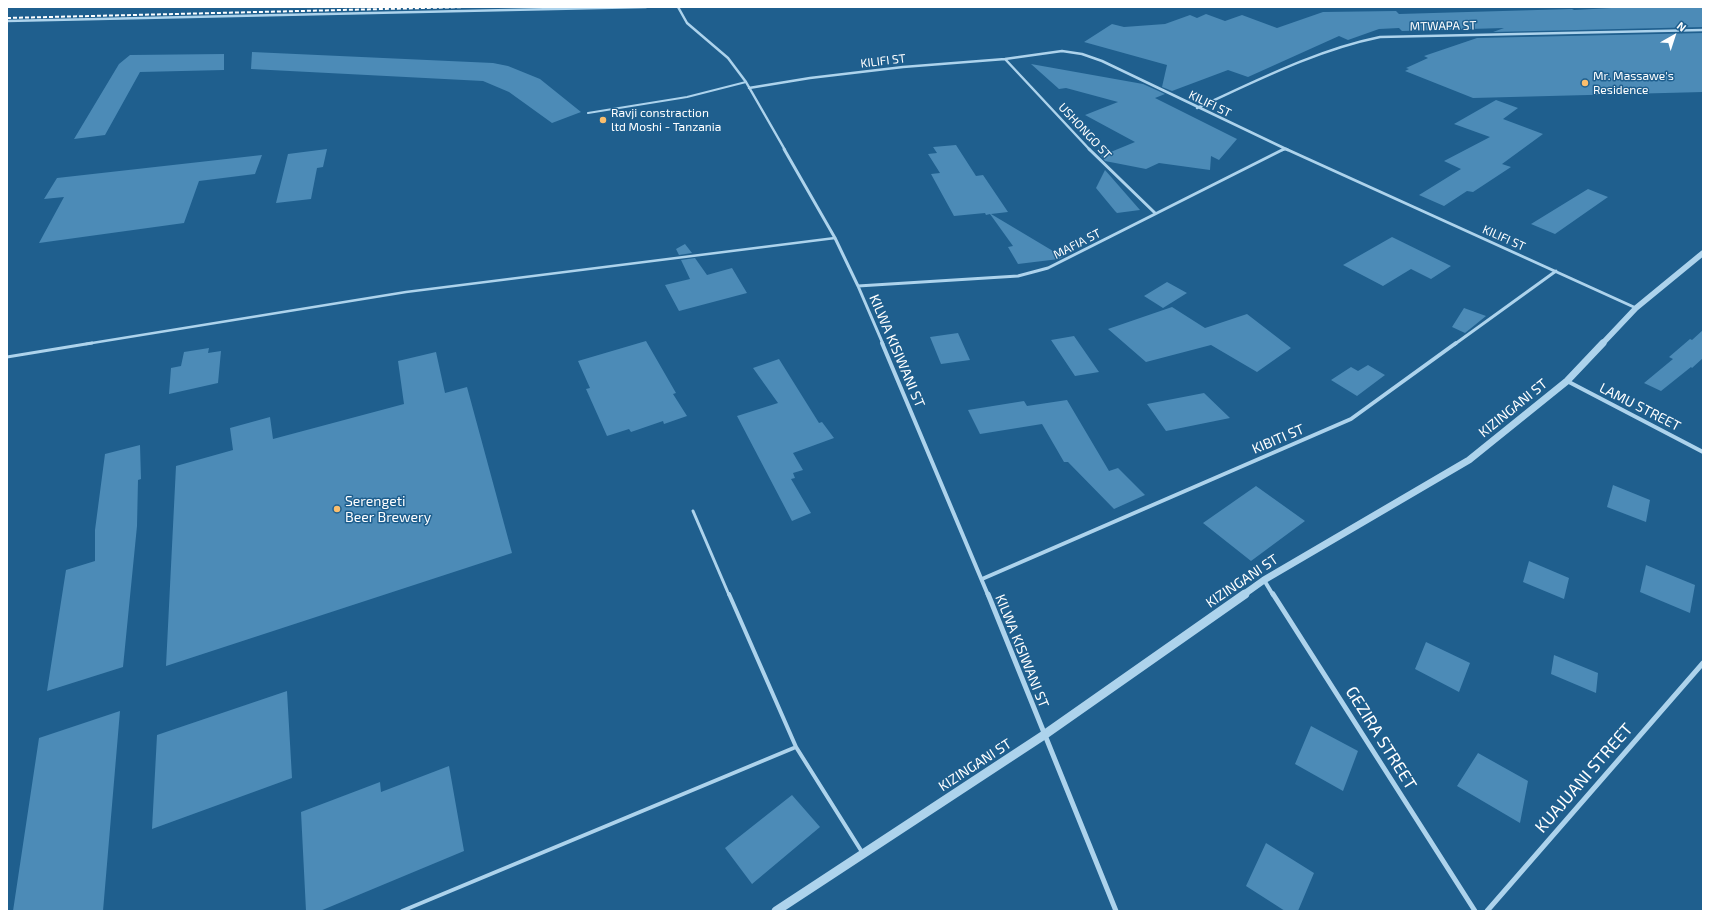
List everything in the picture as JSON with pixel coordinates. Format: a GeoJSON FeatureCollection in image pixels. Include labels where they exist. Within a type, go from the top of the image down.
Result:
{"type":"FeatureCollection","features":[{"type":"Feature","properties":{"kind":"street"},"geometry":{"type":"LineString","coordinates":[[7,21],[646,7]]}},
{"type":"Feature","properties":{"kind":"street","name":"KILWA KISIWANI ST"},"geometry":{"type":"LineString","coordinates":[[678,7],[687,23],[728,58],[746,82],[835,238],[858,286],[982,579],[1116,911]]}},
{"type":"Feature","properties":{"kind":"street","name":"MTWAPA ST"},"geometry":{"type":"LineString","coordinates":[[1197,108],[1284,69],[1358,41],[1373,38],[1390,36],[1703,30]]}},
{"type":"Feature","properties":{"kind":"street","name":"KILIFI ST"},"geometry":{"type":"LineString","coordinates":[[749,88],[903,67],[1005,58],[1062,51],[1082,54],[1102,60],[1197,108],[1285,149],[1636,308]]}},
{"type":"Feature","properties":{"kind":"street","name":"USHONGO ST"},"geometry":{"type":"LineString","coordinates":[[1005,58],[1103,164],[1155,213]]}},
{"type":"Feature","properties":{"kind":"street","name":"MAFIA ST"},"geometry":{"type":"LineString","coordinates":[[858,286],[1018,276],[1048,268],[1285,149]]}},
{"type":"Feature","properties":{"kind":"street","name":"KIZINGANI ST"},"geometry":{"type":"LineString","coordinates":[[776,911],[1044,735],[1264,580],[1469,460],[1567,381],[1636,308],[1703,253]]}},
{"type":"Feature","properties":{"kind":"street","name":"KIBITI ST"},"geometry":{"type":"LineString","coordinates":[[982,579],[1351,419],[1556,272]]}},
{"type":"Feature","properties":{"kind":"street","name":"LAMU STREET"},"geometry":{"type":"LineString","coordinates":[[1567,381],[1703,452]]}},
{"type":"Feature","properties":{"kind":"street","name":"GEZIRA STREET"},"geometry":{"type":"LineString","coordinates":[[1264,580],[1474,911]]}},
{"type":"Feature","properties":{"kind":"street","name":"KUAJUANI STREET"},"geometry":{"type":"LineString","coordinates":[[1487,911],[1703,663]]}},
{"type":"Feature","properties":{"kind":"lane"},"geometry":{"type":"LineString","coordinates":[[588,113],[663,102],[720,90],[746,82]]}},
{"type":"Feature","properties":{"kind":"lane"},"geometry":{"type":"LineString","coordinates":[[7,357],[406,292],[835,238]]}},
{"type":"Feature","properties":{"kind":"lane"},"geometry":{"type":"LineString","coordinates":[[693,511],[796,747],[863,854]]}},
{"type":"Feature","properties":{"kind":"lane"},"geometry":{"type":"LineString","coordinates":[[402,911],[796,747]]}},
{"type":"Feature","properties":{"kind":"building"},"geometry":{"type":"Polygon","coordinates":[[[1630,7],[1703,7],[1703,27],[1493,32],[1504,28],[1402,31],[1399,28],[1379,29],[1348,40],[1339,36],[1248,77],[1228,70],[1172,91],[1162,87],[1167,65],[1084,42],[1112,24],[1124,27],[1165,24],[1190,15],[1197,18],[1206,14],[1225,21],[1242,15],[1277,28],[1323,12],[1396,11],[1399,14],[1574,10],[1630,7]]]}},
{"type":"Feature","properties":{"kind":"building"},"geometry":{"type":"Polygon","coordinates":[[[1703,33],[1703,92],[1473,98],[1405,71],[1409,69],[1406,68],[1428,58],[1424,56],[1477,38],[1703,33]]]}},
{"type":"Feature","properties":{"kind":"building"},"geometry":{"type":"Polygon","coordinates":[[[252,52],[493,63],[508,66],[540,79],[581,112],[552,123],[509,92],[483,81],[251,69],[252,52]]]}},
{"type":"Feature","properties":{"kind":"building"},"geometry":{"type":"Polygon","coordinates":[[[224,54],[224,70],[140,72],[105,135],[74,139],[119,64],[130,55],[224,54]]]}},
{"type":"Feature","properties":{"kind":"building"},"geometry":{"type":"Polygon","coordinates":[[[1031,64],[1143,84],[1165,94],[1155,98],[1237,139],[1219,160],[1211,156],[1210,170],[1159,163],[1146,169],[1105,161],[1101,156],[1135,142],[1085,115],[1118,102],[1066,88],[1059,89],[1031,64]]]}},
{"type":"Feature","properties":{"kind":"building"},"geometry":{"type":"Polygon","coordinates":[[[1496,100],[1518,108],[1503,119],[1543,134],[1502,164],[1511,167],[1473,192],[1467,191],[1444,206],[1419,195],[1461,169],[1444,161],[1490,137],[1454,124],[1496,100]]]}},
{"type":"Feature","properties":{"kind":"building"},"geometry":{"type":"Polygon","coordinates":[[[956,145],[976,176],[983,175],[1008,212],[991,214],[1063,257],[1059,259],[1018,264],[1008,247],[1013,246],[990,214],[986,215],[985,213],[954,216],[931,174],[940,173],[928,154],[937,153],[933,147],[956,145]]]}},
{"type":"Feature","properties":{"kind":"building"},"geometry":{"type":"Polygon","coordinates":[[[327,149],[323,167],[317,168],[311,199],[276,203],[288,154],[327,149]]]}},
{"type":"Feature","properties":{"kind":"building"},"geometry":{"type":"Polygon","coordinates":[[[262,155],[255,174],[199,181],[184,223],[39,243],[64,197],[44,199],[57,178],[262,155]]]}},
{"type":"Feature","properties":{"kind":"building"},"geometry":{"type":"Polygon","coordinates":[[[1105,170],[1140,210],[1117,213],[1115,211],[1096,188],[1105,170]]]}},
{"type":"Feature","properties":{"kind":"building"},"geometry":{"type":"Polygon","coordinates":[[[1588,189],[1608,197],[1555,234],[1531,224],[1588,189]]]}},
{"type":"Feature","properties":{"kind":"building"},"geometry":{"type":"Polygon","coordinates":[[[1392,237],[1451,266],[1431,279],[1411,269],[1383,286],[1343,265],[1392,237]]]}},
{"type":"Feature","properties":{"kind":"building"},"geometry":{"type":"Polygon","coordinates":[[[685,244],[692,253],[679,255],[676,249],[685,244]]]}},
{"type":"Feature","properties":{"kind":"building"},"geometry":{"type":"Polygon","coordinates":[[[695,258],[707,275],[732,268],[747,293],[679,311],[665,285],[690,279],[681,260],[695,258]]]}},
{"type":"Feature","properties":{"kind":"building"},"geometry":{"type":"Polygon","coordinates":[[[1167,282],[1187,293],[1163,308],[1144,296],[1167,282]]]}},
{"type":"Feature","properties":{"kind":"building"},"geometry":{"type":"Polygon","coordinates":[[[1172,307],[1205,328],[1247,314],[1291,348],[1257,372],[1211,345],[1146,362],[1108,329],[1172,307]]]}},
{"type":"Feature","properties":{"kind":"building"},"geometry":{"type":"Polygon","coordinates":[[[1464,308],[1486,316],[1465,333],[1452,327],[1464,308]]]}},
{"type":"Feature","properties":{"kind":"building"},"geometry":{"type":"Polygon","coordinates":[[[1703,330],[1703,358],[1692,368],[1691,367],[1661,391],[1644,383],[1673,359],[1669,357],[1703,330]]]}},
{"type":"Feature","properties":{"kind":"building"},"geometry":{"type":"Polygon","coordinates":[[[958,333],[970,360],[941,364],[930,337],[958,333]]]}},
{"type":"Feature","properties":{"kind":"building"},"geometry":{"type":"Polygon","coordinates":[[[1074,336],[1099,372],[1075,376],[1051,340],[1074,336]]]}},
{"type":"Feature","properties":{"kind":"building"},"geometry":{"type":"Polygon","coordinates":[[[646,341],[676,393],[673,394],[687,416],[664,424],[663,421],[631,432],[629,429],[607,436],[586,389],[590,388],[578,361],[646,341]]]}},
{"type":"Feature","properties":{"kind":"building"},"geometry":{"type":"Polygon","coordinates":[[[209,348],[208,353],[221,351],[218,383],[169,394],[171,368],[181,366],[184,352],[209,348]]]}},
{"type":"Feature","properties":{"kind":"building","name":"Serengeti Beer Brewery"},"geometry":{"type":"Polygon","coordinates":[[[436,352],[445,393],[467,387],[512,553],[166,666],[176,466],[233,450],[230,428],[270,417],[273,439],[404,404],[398,361],[436,352]]]}},
{"type":"Feature","properties":{"kind":"building"},"geometry":{"type":"Polygon","coordinates":[[[779,359],[819,423],[822,422],[834,438],[793,453],[803,470],[793,473],[795,478],[791,479],[811,513],[792,521],[737,416],[778,403],[753,368],[779,359]]]}},
{"type":"Feature","properties":{"kind":"building"},"geometry":{"type":"Polygon","coordinates":[[[1368,365],[1385,375],[1357,396],[1331,380],[1351,367],[1358,371],[1368,365]]]}},
{"type":"Feature","properties":{"kind":"building"},"geometry":{"type":"Polygon","coordinates":[[[1204,393],[1230,418],[1166,431],[1147,404],[1204,393]]]}},
{"type":"Feature","properties":{"kind":"building"},"geometry":{"type":"Polygon","coordinates":[[[1067,400],[1109,471],[1118,468],[1145,495],[1114,509],[1068,462],[1064,462],[1042,424],[980,434],[968,410],[1024,401],[1027,406],[1067,400]]]}},
{"type":"Feature","properties":{"kind":"building"},"geometry":{"type":"Polygon","coordinates":[[[140,445],[141,479],[138,480],[137,526],[123,667],[47,691],[66,570],[95,561],[95,530],[105,454],[140,445]]]}},
{"type":"Feature","properties":{"kind":"building"},"geometry":{"type":"Polygon","coordinates":[[[1613,485],[1650,500],[1646,522],[1607,507],[1613,485]]]}},
{"type":"Feature","properties":{"kind":"building"},"geometry":{"type":"Polygon","coordinates":[[[1256,486],[1305,521],[1251,561],[1203,523],[1256,486]]]}},
{"type":"Feature","properties":{"kind":"building"},"geometry":{"type":"Polygon","coordinates":[[[1529,561],[1569,578],[1564,599],[1523,582],[1529,561]]]}},
{"type":"Feature","properties":{"kind":"building"},"geometry":{"type":"Polygon","coordinates":[[[1646,565],[1695,585],[1690,613],[1640,592],[1646,565]]]}},
{"type":"Feature","properties":{"kind":"building"},"geometry":{"type":"Polygon","coordinates":[[[1426,642],[1470,663],[1459,692],[1415,669],[1426,642]]]}},
{"type":"Feature","properties":{"kind":"building"},"geometry":{"type":"Polygon","coordinates":[[[1554,655],[1598,673],[1596,693],[1551,674],[1554,655]]]}},
{"type":"Feature","properties":{"kind":"building"},"geometry":{"type":"Polygon","coordinates":[[[287,691],[292,778],[152,829],[157,735],[287,691]]]}},
{"type":"Feature","properties":{"kind":"building"},"geometry":{"type":"Polygon","coordinates":[[[120,711],[103,911],[13,911],[39,738],[120,711]]]}},
{"type":"Feature","properties":{"kind":"building"},"geometry":{"type":"Polygon","coordinates":[[[1311,726],[1358,751],[1343,791],[1295,764],[1311,726]]]}},
{"type":"Feature","properties":{"kind":"building"},"geometry":{"type":"Polygon","coordinates":[[[1478,753],[1528,781],[1520,823],[1457,786],[1478,753]]]}},
{"type":"Feature","properties":{"kind":"building"},"geometry":{"type":"Polygon","coordinates":[[[449,766],[464,851],[320,911],[306,911],[301,812],[380,782],[381,792],[449,766]]]}},
{"type":"Feature","properties":{"kind":"building"},"geometry":{"type":"Polygon","coordinates":[[[792,795],[820,827],[752,884],[725,848],[792,795]]]}},
{"type":"Feature","properties":{"kind":"building"},"geometry":{"type":"Polygon","coordinates":[[[1266,843],[1314,873],[1298,911],[1285,911],[1246,886],[1266,843]]]}},
{"type":"Feature","properties":{"kind":"railway"},"geometry":{"type":"LineString","coordinates":[[7,18],[467,7]]}},
{"type":"Feature","properties":{"kind":"place","name":"Mr. Massawe's Residence"},"geometry":{"type":"Point","coordinates":[1585,83]}},
{"type":"Feature","properties":{"kind":"place","name":"Ravji constraction ltd Moshi - Tanzania"},"geometry":{"type":"Point","coordinates":[603,120]}},
{"type":"Feature","properties":{"kind":"place","name":"Serengeti Beer Brewery"},"geometry":{"type":"Point","coordinates":[337,509]}}]}
